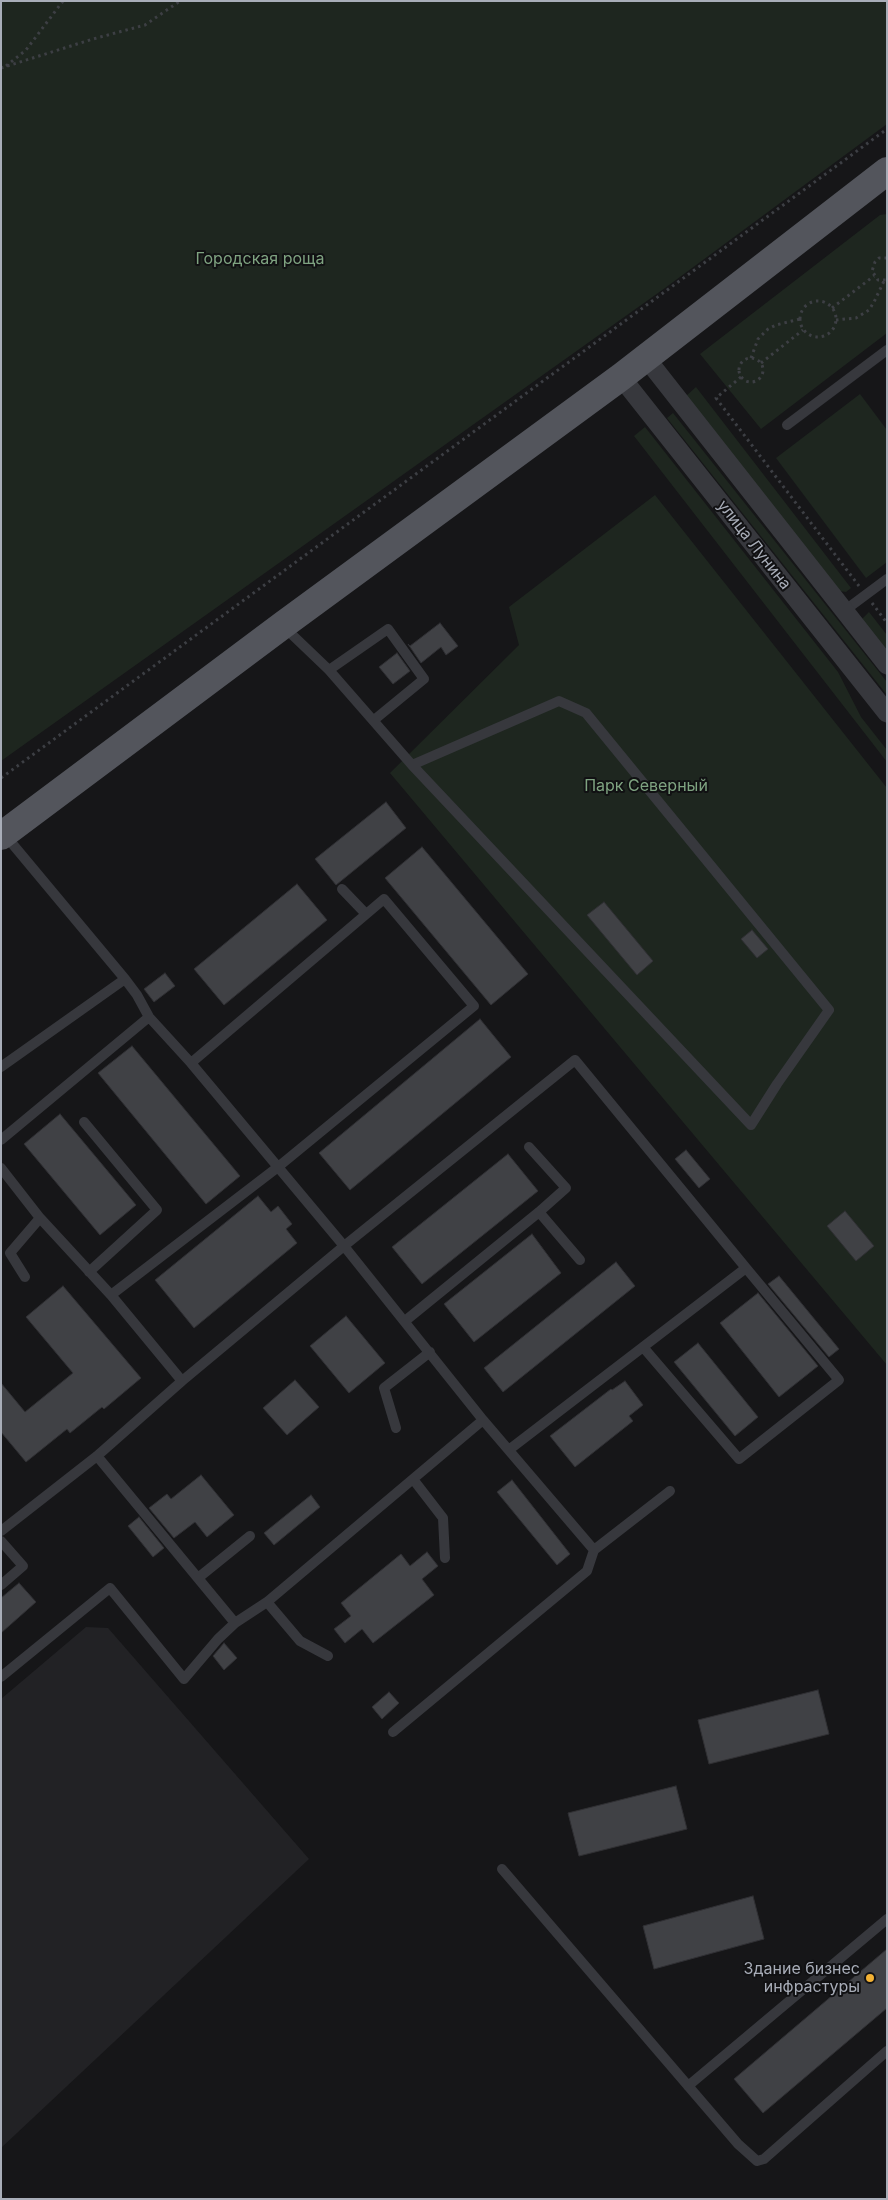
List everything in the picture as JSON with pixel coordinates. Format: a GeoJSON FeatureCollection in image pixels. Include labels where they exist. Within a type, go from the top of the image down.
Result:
{"type":"FeatureCollection","features":[{"type":"Feature","properties":{"kind":"main road"},"geometry":{"type":"LineString","coordinates":[[2,834],[621,377],[886,174]]}},
{"type":"Feature","properties":{"kind":"street","name":"улица Лунина"},"geometry":{"type":"LineString","coordinates":[[646,358],[887,665]]}},
{"type":"Feature","properties":{"kind":"street","name":"улица Лунина"},"geometry":{"type":"LineString","coordinates":[[621,377],[887,713]]}},
{"type":"Feature","properties":{"kind":"lane"},"geometry":{"type":"LineString","coordinates":[[787,425],[887,350]]}},
{"type":"Feature","properties":{"kind":"lane"},"geometry":{"type":"LineString","coordinates":[[844,611],[887,579]]}},
{"type":"Feature","properties":{"kind":"lane"},"geometry":{"type":"LineString","coordinates":[[283,625],[329,670],[412,765],[751,1125],[777,1084],[830,1010],[586,713],[559,702],[412,765]]}},
{"type":"Feature","properties":{"kind":"lane"},"geometry":{"type":"LineString","coordinates":[[329,670],[388,629],[424,679],[374,720]]}},
{"type":"Feature","properties":{"kind":"lane"},"geometry":{"type":"LineString","coordinates":[[2,834],[125,980],[137,995],[149,1017],[191,1063],[278,1166],[483,1420],[510,1449],[594,1550]]}},
{"type":"Feature","properties":{"kind":"lane"},"geometry":{"type":"LineString","coordinates":[[342,888],[366,914]]}},
{"type":"Feature","properties":{"kind":"lane"},"geometry":{"type":"LineString","coordinates":[[111,1295],[278,1166],[474,1006],[384,899],[191,1063]]}},
{"type":"Feature","properties":{"kind":"lane"},"geometry":{"type":"LineString","coordinates":[[1,1067],[125,980]]}},
{"type":"Feature","properties":{"kind":"lane"},"geometry":{"type":"LineString","coordinates":[[1,1140],[149,1017]]}},
{"type":"Feature","properties":{"kind":"lane"},"geometry":{"type":"LineString","coordinates":[[1,1530],[97,1456],[182,1381],[344,1246],[575,1060],[839,1380],[739,1459],[643,1346]]}},
{"type":"Feature","properties":{"kind":"lane"},"geometry":{"type":"LineString","coordinates":[[84,1122],[157,1210],[89,1272]]}},
{"type":"Feature","properties":{"kind":"lane"},"geometry":{"type":"LineString","coordinates":[[405,1321],[540,1212],[566,1188],[530,1147]]}},
{"type":"Feature","properties":{"kind":"lane"},"geometry":{"type":"LineString","coordinates":[[1,1168],[40,1218],[111,1295],[182,1381]]}},
{"type":"Feature","properties":{"kind":"lane"},"geometry":{"type":"LineString","coordinates":[[540,1212],[580,1260]]}},
{"type":"Feature","properties":{"kind":"lane"},"geometry":{"type":"LineString","coordinates":[[25,1277],[10,1252],[40,1218]]}},
{"type":"Feature","properties":{"kind":"lane"},"geometry":{"type":"LineString","coordinates":[[510,1449],[746,1268]]}},
{"type":"Feature","properties":{"kind":"lane"},"geometry":{"type":"LineString","coordinates":[[396,1428],[384,1388],[430,1352]]}},
{"type":"Feature","properties":{"kind":"lane"},"geometry":{"type":"LineString","coordinates":[[1,1677],[110,1588],[184,1679],[218,1639],[235,1623],[267,1602],[483,1420]]}},
{"type":"Feature","properties":{"kind":"lane"},"geometry":{"type":"LineString","coordinates":[[97,1456],[235,1623]]}},
{"type":"Feature","properties":{"kind":"lane"},"geometry":{"type":"LineString","coordinates":[[416,1483],[443,1518],[445,1558]]}},
{"type":"Feature","properties":{"kind":"lane"},"geometry":{"type":"LineString","coordinates":[[393,1732],[586,1571],[594,1550],[670,1491]]}},
{"type":"Feature","properties":{"kind":"lane"},"geometry":{"type":"LineString","coordinates":[[198,1578],[250,1536]]}},
{"type":"Feature","properties":{"kind":"lane"},"geometry":{"type":"LineString","coordinates":[[1,1541],[23,1566],[1,1585]]}},
{"type":"Feature","properties":{"kind":"lane"},"geometry":{"type":"LineString","coordinates":[[267,1602],[300,1641],[328,1656]]}},
{"type":"Feature","properties":{"kind":"lane"},"geometry":{"type":"LineString","coordinates":[[502,1869],[738,2144],[757,2161],[764,2159],[887,2051]]}},
{"type":"Feature","properties":{"kind":"lane"},"geometry":{"type":"LineString","coordinates":[[688,2086],[887,1919]]}},
{"type":"Feature","properties":{"kind":"path"},"geometry":{"type":"LineString","coordinates":[[2,68],[26,50],[63,1]]}},
{"type":"Feature","properties":{"kind":"path"},"geometry":{"type":"LineString","coordinates":[[2,68],[145,25],[180,1]]}},
{"type":"Feature","properties":{"kind":"path"},"geometry":{"type":"LineString","coordinates":[[1,778],[887,128]]}},
{"type":"Feature","properties":{"kind":"path"},"geometry":{"type":"LineString","coordinates":[[874,276],[872,266],[879,258],[887,258]]}},
{"type":"Feature","properties":{"kind":"path"},"geometry":{"type":"LineString","coordinates":[[836,320],[856,318],[868,310],[885,281],[874,276]]}},
{"type":"Feature","properties":{"kind":"path"},"geometry":{"type":"LineString","coordinates":[[832,308],[874,276]]}},
{"type":"Feature","properties":{"kind":"path"},"geometry":{"type":"LineString","coordinates":[[822,302],[832,308],[836,320],[834,326],[826,335],[814,337],[803,330],[800,319],[801,312],[810,303],[822,302]]}},
{"type":"Feature","properties":{"kind":"path"},"geometry":{"type":"LineString","coordinates":[[741,378],[739,367],[741,362],[751,358],[758,339],[768,329],[800,319]]}},
{"type":"Feature","properties":{"kind":"path"},"geometry":{"type":"LineString","coordinates":[[761,363],[803,330]]}},
{"type":"Feature","properties":{"kind":"path"},"geometry":{"type":"LineString","coordinates":[[751,358],[761,363]]}},
{"type":"Feature","properties":{"kind":"path"},"geometry":{"type":"LineString","coordinates":[[741,378],[751,382],[760,378],[763,373],[761,363]]}},
{"type":"Feature","properties":{"kind":"path"},"geometry":{"type":"LineString","coordinates":[[741,378],[716,398],[887,623]]}},
{"type":"Feature","properties":{"kind":"shaded area"},"geometry":{"type":"Polygon","coordinates":[[[86,1627],[108,1628],[309,1859],[1,2148],[1,1699],[86,1627]]]}},
{"type":"Feature","properties":{"kind":"green space","name":"Городская роща"},"geometry":{"type":"Polygon","coordinates":[[[1,1],[887,1],[887,124],[665,288],[1,761],[1,1]]]}},
{"type":"Feature","properties":{"kind":"green space"},"geometry":{"type":"Polygon","coordinates":[[[887,214],[887,333],[761,429],[700,354],[880,215],[887,214]]]}},
{"type":"Feature","properties":{"kind":"green space"},"geometry":{"type":"Polygon","coordinates":[[[696,387],[851,588],[846,592],[839,591],[686,396],[696,387]]]}},
{"type":"Feature","properties":{"kind":"green space"},"geometry":{"type":"Polygon","coordinates":[[[860,394],[887,430],[887,562],[866,578],[776,458],[860,394]]]}},
{"type":"Feature","properties":{"kind":"green space"},"geometry":{"type":"Polygon","coordinates":[[[673,413],[887,682],[887,695],[667,418],[673,413]]]}},
{"type":"Feature","properties":{"kind":"green space"},"geometry":{"type":"Polygon","coordinates":[[[645,427],[838,672],[861,717],[887,750],[887,762],[634,436],[645,427]]]}},
{"type":"Feature","properties":{"kind":"green space","name":"Парк Северный"},"geometry":{"type":"Polygon","coordinates":[[[655,495],[887,788],[887,1365],[390,773],[519,645],[509,607],[655,495]]]}},
{"type":"Feature","properties":{"kind":"green space"},"geometry":{"type":"Polygon","coordinates":[[[869,612],[887,635],[887,655],[862,619],[869,612]]]}},
{"type":"Feature","properties":{"kind":"building"},"geometry":{"type":"Polygon","coordinates":[[[440,623],[458,646],[446,655],[441,647],[421,663],[408,644],[410,646],[440,623]]]}},
{"type":"Feature","properties":{"kind":"building"},"geometry":{"type":"Polygon","coordinates":[[[397,653],[410,671],[393,684],[379,667],[397,653]]]}},
{"type":"Feature","properties":{"kind":"building"},"geometry":{"type":"Polygon","coordinates":[[[386,802],[406,828],[336,885],[315,859],[386,802]]]}},
{"type":"Feature","properties":{"kind":"building"},"geometry":{"type":"Polygon","coordinates":[[[422,847],[528,974],[491,1005],[385,878],[422,847]]]}},
{"type":"Feature","properties":{"kind":"building"},"geometry":{"type":"Polygon","coordinates":[[[297,884],[327,920],[224,1005],[194,969],[297,884]]]}},
{"type":"Feature","properties":{"kind":"building"},"geometry":{"type":"Polygon","coordinates":[[[604,902],[653,961],[637,975],[587,915],[604,902]]]}},
{"type":"Feature","properties":{"kind":"building"},"geometry":{"type":"Polygon","coordinates":[[[752,930],[768,949],[757,958],[741,939],[752,930]]]}},
{"type":"Feature","properties":{"kind":"building"},"geometry":{"type":"Polygon","coordinates":[[[165,973],[175,986],[154,1002],[144,989],[165,973]]]}},
{"type":"Feature","properties":{"kind":"building"},"geometry":{"type":"Polygon","coordinates":[[[480,1019],[511,1057],[350,1190],[319,1153],[480,1019]]]}},
{"type":"Feature","properties":{"kind":"building"},"geometry":{"type":"Polygon","coordinates":[[[132,1046],[240,1176],[206,1204],[98,1073],[132,1046]]]}},
{"type":"Feature","properties":{"kind":"building"},"geometry":{"type":"Polygon","coordinates":[[[60,1114],[136,1205],[100,1235],[24,1144],[60,1114]]]}},
{"type":"Feature","properties":{"kind":"building"},"geometry":{"type":"Polygon","coordinates":[[[686,1150],[710,1179],[699,1188],[675,1159],[686,1150]]]}},
{"type":"Feature","properties":{"kind":"building"},"geometry":{"type":"Polygon","coordinates":[[[508,1154],[538,1191],[422,1284],[392,1247],[508,1154]]]}},
{"type":"Feature","properties":{"kind":"building"},"geometry":{"type":"Polygon","coordinates":[[[258,1196],[271,1212],[278,1206],[292,1224],[286,1229],[297,1243],[194,1328],[155,1280],[258,1196]]]}},
{"type":"Feature","properties":{"kind":"building"},"geometry":{"type":"Polygon","coordinates":[[[845,1211],[874,1246],[856,1261],[827,1226],[845,1211]]]}},
{"type":"Feature","properties":{"kind":"building"},"geometry":{"type":"Polygon","coordinates":[[[532,1234],[561,1273],[474,1342],[444,1304],[532,1234]]]}},
{"type":"Feature","properties":{"kind":"building"},"geometry":{"type":"Polygon","coordinates":[[[616,1262],[635,1286],[503,1392],[484,1368],[616,1262]]]}},
{"type":"Feature","properties":{"kind":"building"},"geometry":{"type":"Polygon","coordinates":[[[779,1276],[839,1349],[829,1357],[768,1284],[779,1276]]]}},
{"type":"Feature","properties":{"kind":"building"},"geometry":{"type":"Polygon","coordinates":[[[63,1286],[141,1378],[104,1409],[102,1407],[70,1433],[67,1429],[26,1462],[1,1432],[1,1383],[25,1412],[73,1373],[26,1317],[63,1286]]]}},
{"type":"Feature","properties":{"kind":"building"},"geometry":{"type":"Polygon","coordinates":[[[758,1293],[818,1366],[779,1397],[720,1323],[758,1293]]]}},
{"type":"Feature","properties":{"kind":"building"},"geometry":{"type":"Polygon","coordinates":[[[346,1316],[385,1363],[349,1393],[310,1346],[346,1316]]]}},
{"type":"Feature","properties":{"kind":"building"},"geometry":{"type":"Polygon","coordinates":[[[698,1343],[758,1417],[735,1436],[674,1362],[698,1343]]]}},
{"type":"Feature","properties":{"kind":"building"},"geometry":{"type":"Polygon","coordinates":[[[295,1380],[319,1407],[287,1435],[263,1408],[295,1380]]]}},
{"type":"Feature","properties":{"kind":"building"},"geometry":{"type":"Polygon","coordinates":[[[625,1381],[643,1405],[629,1416],[633,1421],[575,1467],[550,1436],[611,1389],[625,1381]]]}},
{"type":"Feature","properties":{"kind":"building"},"geometry":{"type":"Polygon","coordinates":[[[201,1475],[234,1515],[207,1537],[195,1522],[174,1538],[149,1508],[167,1494],[171,1499],[201,1475]]]}},
{"type":"Feature","properties":{"kind":"building"},"geometry":{"type":"Polygon","coordinates":[[[512,1480],[570,1554],[557,1565],[497,1492],[512,1480]]]}},
{"type":"Feature","properties":{"kind":"building"},"geometry":{"type":"Polygon","coordinates":[[[311,1495],[320,1507],[274,1545],[264,1533],[311,1495]]]}},
{"type":"Feature","properties":{"kind":"building"},"geometry":{"type":"Polygon","coordinates":[[[139,1517],[164,1548],[153,1557],[128,1526],[139,1517]]]}},
{"type":"Feature","properties":{"kind":"building"},"geometry":{"type":"Polygon","coordinates":[[[427,1552],[438,1566],[422,1579],[434,1595],[373,1643],[362,1629],[345,1643],[334,1629],[351,1616],[341,1603],[401,1554],[410,1566],[427,1552]]]}},
{"type":"Feature","properties":{"kind":"building"},"geometry":{"type":"Polygon","coordinates":[[[19,1583],[36,1602],[1,1633],[1,1598],[19,1583]]]}},
{"type":"Feature","properties":{"kind":"building"},"geometry":{"type":"Polygon","coordinates":[[[224,1643],[237,1658],[224,1670],[213,1656],[224,1643]]]}},
{"type":"Feature","properties":{"kind":"building"},"geometry":{"type":"Polygon","coordinates":[[[818,1690],[829,1734],[709,1764],[698,1720],[818,1690]]]}},
{"type":"Feature","properties":{"kind":"building"},"geometry":{"type":"Polygon","coordinates":[[[389,1692],[399,1703],[382,1719],[372,1707],[389,1692]]]}},
{"type":"Feature","properties":{"kind":"building"},"geometry":{"type":"Polygon","coordinates":[[[676,1786],[687,1829],[579,1856],[568,1813],[676,1786]]]}},
{"type":"Feature","properties":{"kind":"building"},"geometry":{"type":"Polygon","coordinates":[[[753,1896],[764,1939],[654,1969],[643,1926],[753,1896]]]}},
{"type":"Feature","properties":{"kind":"building"},"geometry":{"type":"Polygon","coordinates":[[[887,1949],[887,2008],[763,2113],[734,2079],[887,1949]]]}},
{"type":"Feature","properties":{"kind":"place","name":"Здание бизнес инфрастуры"},"geometry":{"type":"Point","coordinates":[870,1978]}}]}
